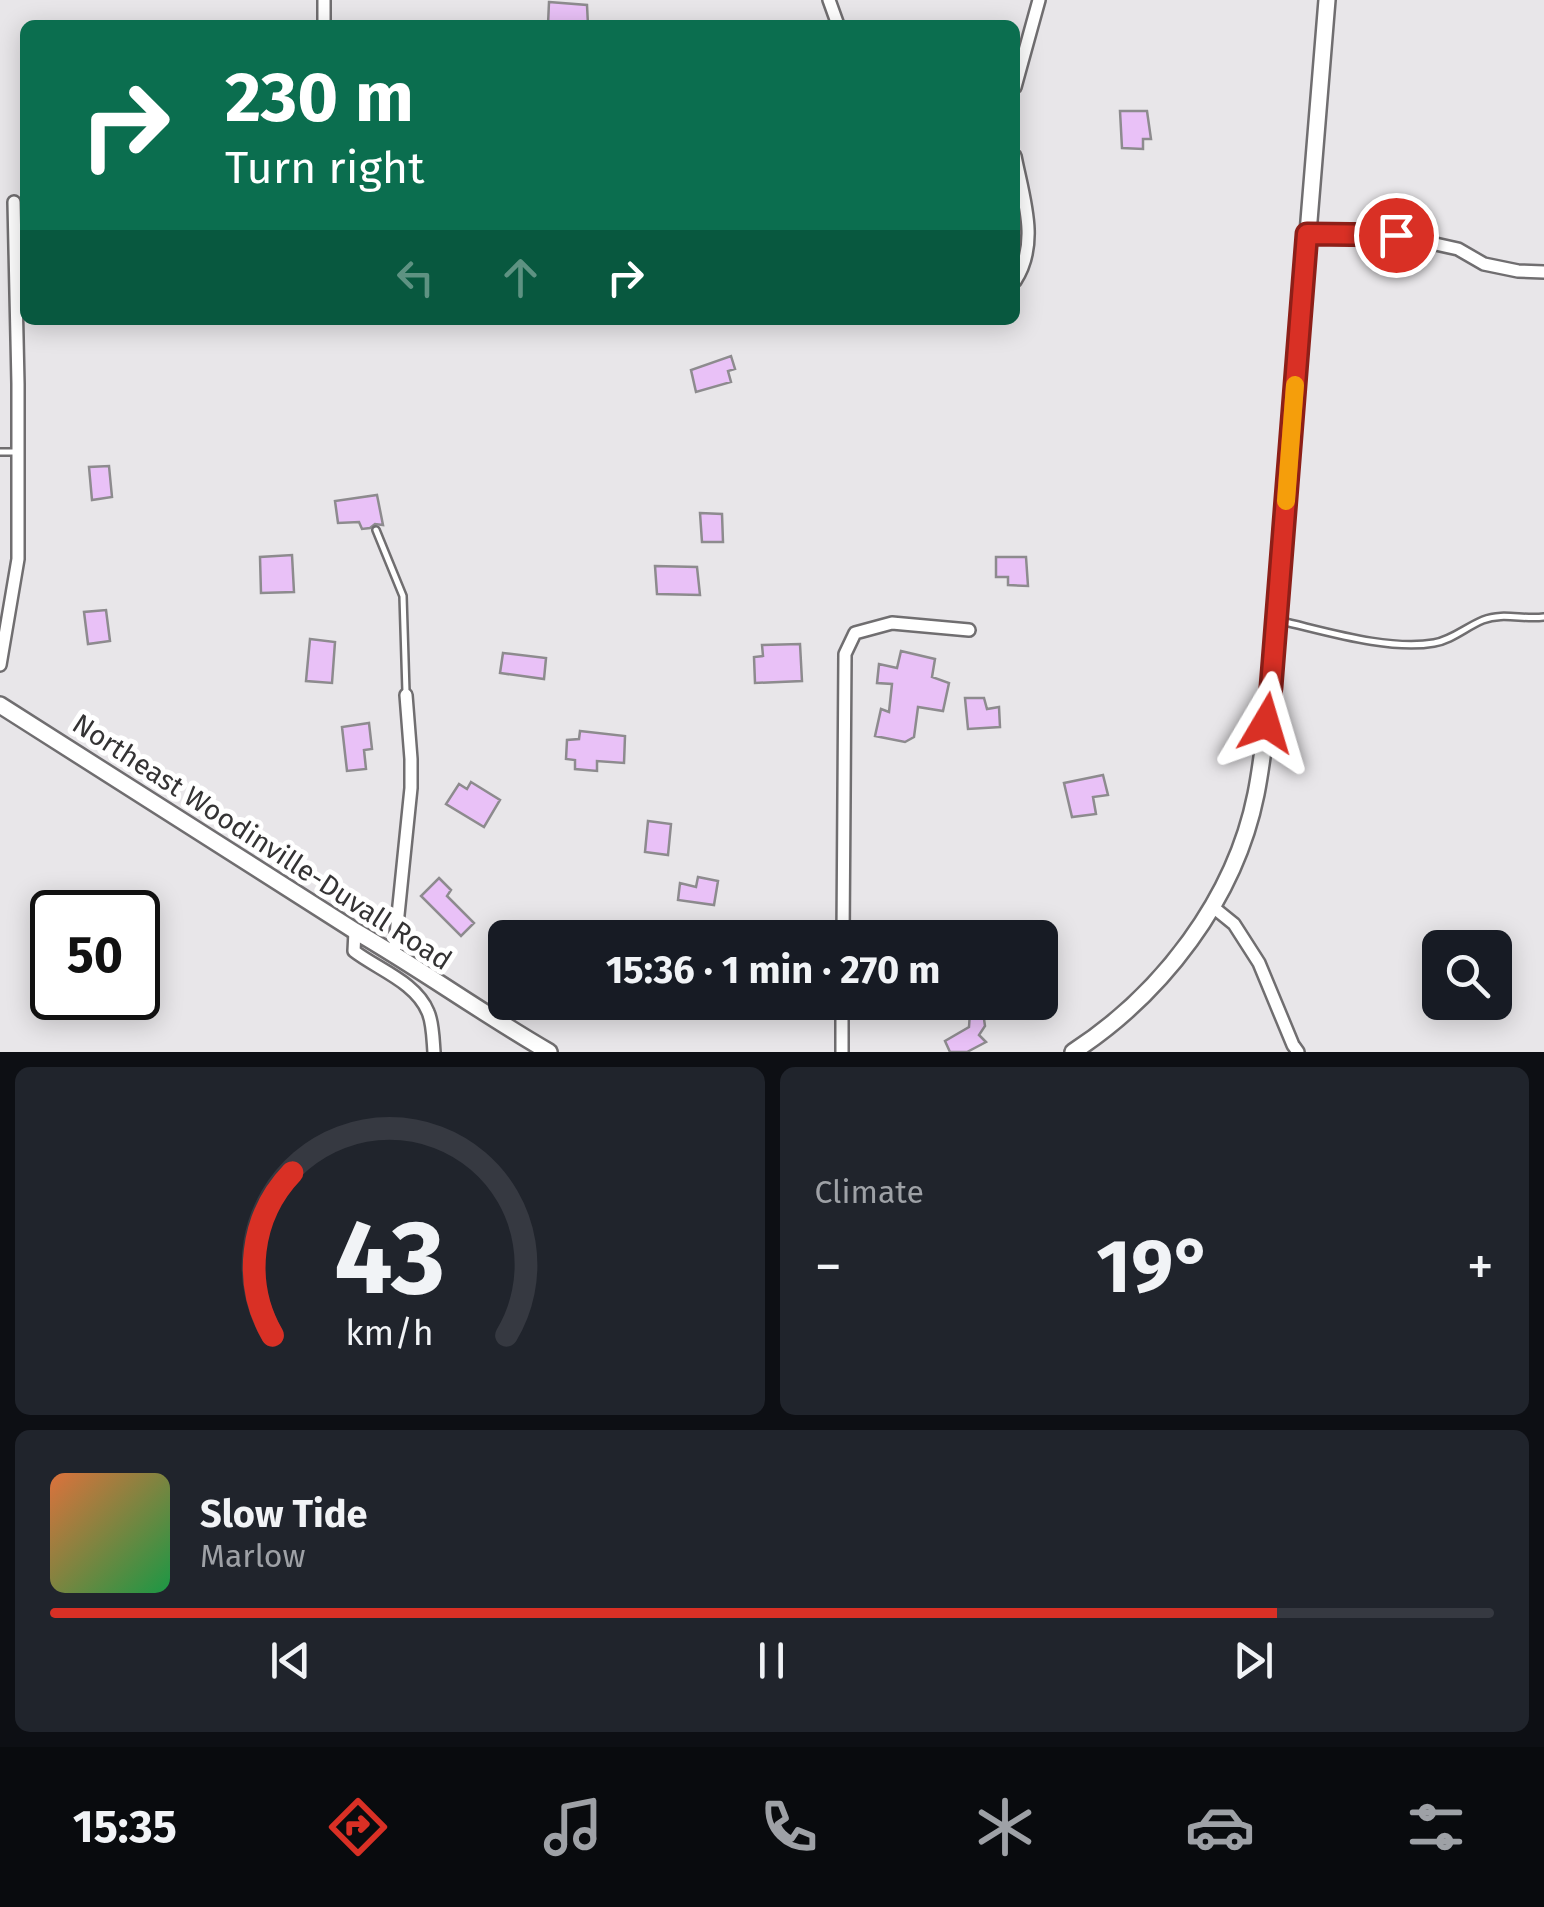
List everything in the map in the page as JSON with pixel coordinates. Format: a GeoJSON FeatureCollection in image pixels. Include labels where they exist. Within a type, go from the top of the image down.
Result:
{"type":"FeatureCollection","features":[{"type":"Feature","properties":{"kind":"main road"},"geometry":{"type":"LineString","coordinates":[[1074,1052],[1142,996],[1213,907],[1239,853],[1256,794],[1271,687],[1327,0]]}},
{"type":"Feature","properties":{"kind":"main road","name":"Northeast Woodinville-Duvall Road"},"geometry":{"type":"LineString","coordinates":[[0,705],[549,1052]]}},
{"type":"Feature","properties":{"kind":"street"},"geometry":{"type":"LineString","coordinates":[[1020,69],[1039,0]]}},
{"type":"Feature","properties":{"kind":"street"},"geometry":{"type":"LineString","coordinates":[[1020,185],[1029,238],[1020,274]]}},
{"type":"Feature","properties":{"kind":"street"},"geometry":{"type":"LineString","coordinates":[[0,665],[18,559],[14,202]]}},
{"type":"Feature","properties":{"kind":"street"},"geometry":{"type":"LineString","coordinates":[[1307,234],[1396,235],[1458,249],[1484,264],[1518,272],[1544,272]]}},
{"type":"Feature","properties":{"kind":"street"},"geometry":{"type":"LineString","coordinates":[[843,920],[845,654],[855,634],[892,623],[968,630]]}},
{"type":"Feature","properties":{"kind":"street"},"geometry":{"type":"LineString","coordinates":[[394,954],[411,788],[406,694]]}},
{"type":"Feature","properties":{"kind":"street"},"geometry":{"type":"LineString","coordinates":[[1213,907],[1234,924],[1259,963],[1298,1052]]}},
{"type":"Feature","properties":{"kind":"street"},"geometry":{"type":"LineString","coordinates":[[355,931],[354,951],[400,980],[428,1012],[434,1052]]}},
{"type":"Feature","properties":{"kind":"street"},"geometry":{"type":"LineString","coordinates":[[842,1020],[842,1052]]}},
{"type":"Feature","properties":{"kind":"lane"},"geometry":{"type":"LineString","coordinates":[[0,452],[18,452]]}},
{"type":"Feature","properties":{"kind":"lane"},"geometry":{"type":"LineString","coordinates":[[376,530],[402,596],[406,694]]}},
{"type":"Feature","properties":{"kind":"lane"},"geometry":{"type":"LineString","coordinates":[[1276,620],[1374,642],[1416,644],[1434,643],[1500,616],[1544,618]]}},
{"type":"Feature","properties":{"kind":"building"},"geometry":{"type":"Polygon","coordinates":[[[549,2],[587,5],[588,20],[548,20],[549,2]]]}},
{"type":"Feature","properties":{"kind":"building"},"geometry":{"type":"Polygon","coordinates":[[[1120,111],[1147,111],[1151,139],[1143,139],[1143,149],[1122,148],[1120,111]]]}},
{"type":"Feature","properties":{"kind":"building"},"geometry":{"type":"Polygon","coordinates":[[[731,356],[735,369],[728,371],[731,382],[696,392],[691,370],[731,356]]]}},
{"type":"Feature","properties":{"kind":"building"},"geometry":{"type":"Polygon","coordinates":[[[109,466],[112,497],[92,500],[89,467],[109,466]]]}},
{"type":"Feature","properties":{"kind":"building"},"geometry":{"type":"Polygon","coordinates":[[[377,495],[383,525],[362,529],[359,522],[338,523],[335,501],[377,495]]]}},
{"type":"Feature","properties":{"kind":"building"},"geometry":{"type":"Polygon","coordinates":[[[700,513],[722,514],[723,542],[702,542],[700,513]]]}},
{"type":"Feature","properties":{"kind":"building"},"geometry":{"type":"Polygon","coordinates":[[[292,555],[294,592],[261,593],[260,557],[292,555]]]}},
{"type":"Feature","properties":{"kind":"building"},"geometry":{"type":"Polygon","coordinates":[[[996,557],[1026,557],[1028,586],[1008,585],[1008,577],[996,577],[996,557]]]}},
{"type":"Feature","properties":{"kind":"building"},"geometry":{"type":"Polygon","coordinates":[[[655,566],[697,567],[700,595],[657,594],[655,566]]]}},
{"type":"Feature","properties":{"kind":"building"},"geometry":{"type":"Polygon","coordinates":[[[106,610],[110,641],[88,644],[84,612],[106,610]]]}},
{"type":"Feature","properties":{"kind":"building"},"geometry":{"type":"Polygon","coordinates":[[[310,639],[335,642],[332,683],[306,681],[310,639]]]}},
{"type":"Feature","properties":{"kind":"building"},"geometry":{"type":"Polygon","coordinates":[[[800,644],[802,681],[755,683],[754,657],[763,656],[762,645],[800,644]]]}},
{"type":"Feature","properties":{"kind":"building"},"geometry":{"type":"Polygon","coordinates":[[[901,651],[935,659],[932,677],[949,683],[943,711],[918,707],[914,737],[905,742],[875,736],[881,709],[889,712],[892,684],[877,683],[879,664],[897,668],[901,651]]]}},
{"type":"Feature","properties":{"kind":"building"},"geometry":{"type":"Polygon","coordinates":[[[503,653],[546,658],[544,679],[500,673],[503,653]]]}},
{"type":"Feature","properties":{"kind":"building"},"geometry":{"type":"Polygon","coordinates":[[[965,698],[984,698],[987,709],[999,707],[1000,727],[968,729],[965,698]]]}},
{"type":"Feature","properties":{"kind":"building"},"geometry":{"type":"Polygon","coordinates":[[[369,723],[372,749],[364,750],[366,769],[347,771],[342,727],[369,723]]]}},
{"type":"Feature","properties":{"kind":"building"},"geometry":{"type":"Polygon","coordinates":[[[580,731],[625,736],[624,763],[597,761],[597,771],[575,769],[575,760],[566,759],[567,740],[579,739],[580,731]]]}},
{"type":"Feature","properties":{"kind":"building"},"geometry":{"type":"Polygon","coordinates":[[[1103,775],[1108,795],[1093,797],[1096,814],[1072,817],[1064,783],[1103,775]]]}},
{"type":"Feature","properties":{"kind":"building"},"geometry":{"type":"Polygon","coordinates":[[[471,782],[500,800],[484,827],[446,804],[459,784],[467,789],[471,782]]]}},
{"type":"Feature","properties":{"kind":"building"},"geometry":{"type":"Polygon","coordinates":[[[648,821],[671,824],[668,855],[645,852],[648,821]]]}},
{"type":"Feature","properties":{"kind":"building"},"geometry":{"type":"Polygon","coordinates":[[[698,877],[718,881],[714,905],[678,900],[680,883],[696,887],[698,877]]]}},
{"type":"Feature","properties":{"kind":"building"},"geometry":{"type":"Polygon","coordinates":[[[439,878],[451,890],[447,896],[474,923],[461,936],[421,896],[439,878]]]}},
{"type":"Feature","properties":{"kind":"building"},"geometry":{"type":"Polygon","coordinates":[[[969,1020],[984,1020],[979,1035],[986,1042],[967,1052],[950,1052],[945,1041],[969,1027],[969,1020]]]}},
{"type":"Feature","properties":{"kind":"slow traffic"},"geometry":{"type":"LineString","coordinates":[[1286,501],[1295,385]]}},
{"type":"Feature","properties":{"kind":"route"},"geometry":{"type":"LineString","coordinates":[[1266,723],[1307,234],[1396,235]]}}]}
